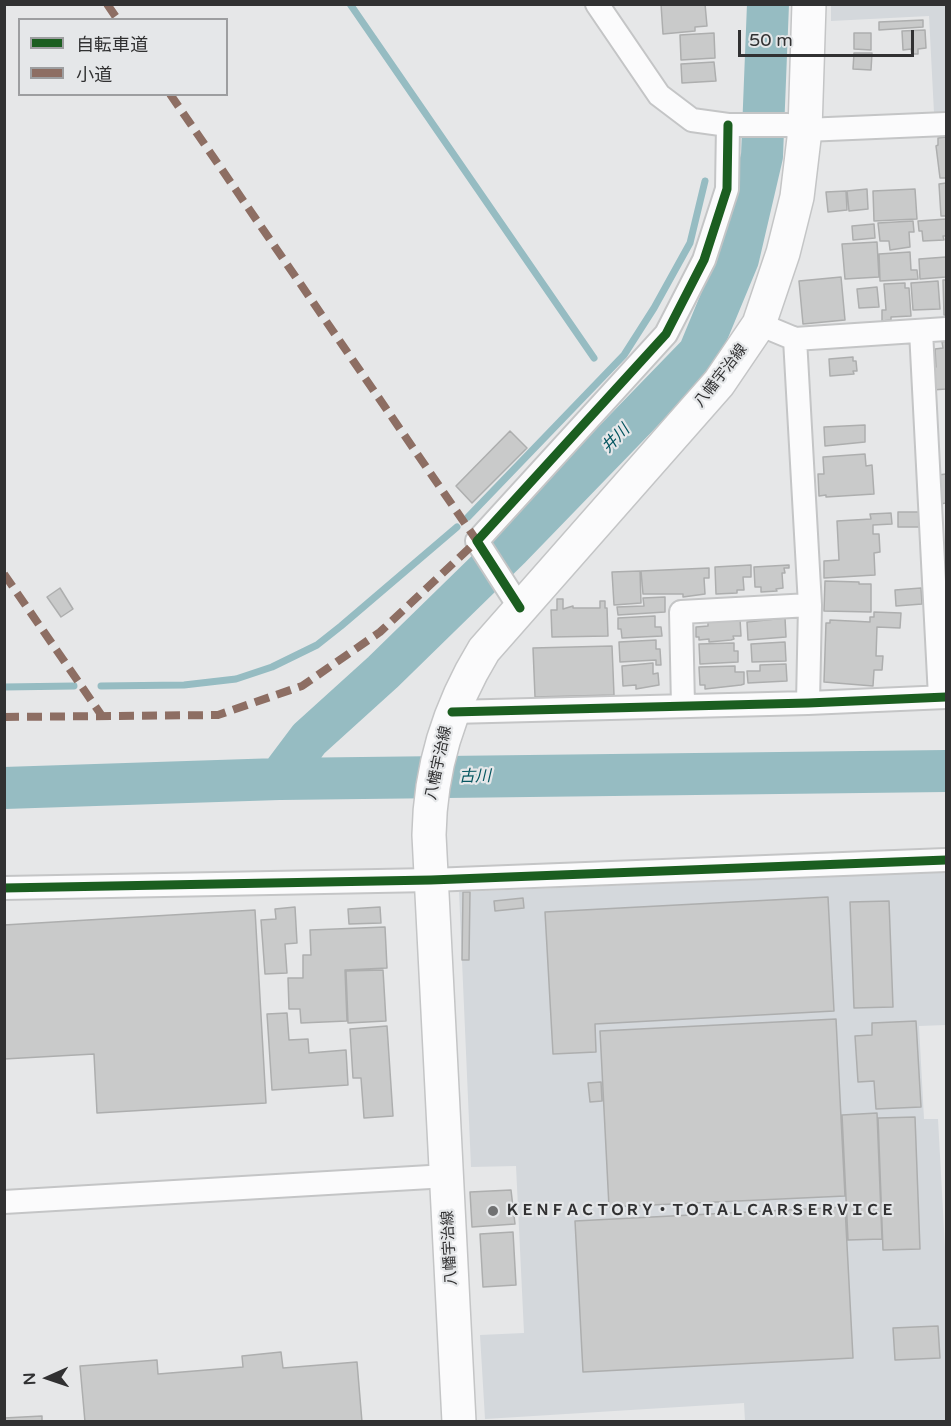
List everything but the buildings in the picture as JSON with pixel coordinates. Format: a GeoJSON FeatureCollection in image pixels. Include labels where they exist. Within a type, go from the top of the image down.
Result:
{"type":"FeatureCollection","features":[{"type":"Feature","properties":{"kind":"main road","name":"八幡宇治線"},"geometry":{"type":"LineString","coordinates":[[459,1422],[430,874],[430,805],[438,760],[450,717],[466,679],[513,597],[719,383],[759,324],[783,254],[797,197],[797,128],[809,4]]}},
{"type":"Feature","properties":{"kind":"street"},"geometry":{"type":"LineString","coordinates":[[597,4],[659,95],[692,120],[728,125],[797,128],[946,124]]}},
{"type":"Feature","properties":{"kind":"street"},"geometry":{"type":"LineString","coordinates":[[513,597],[477,541],[666,334],[704,260],[727,189],[728,125]]}},
{"type":"Feature","properties":{"kind":"street"},"geometry":{"type":"LineString","coordinates":[[759,324],[795,339],[946,329]]}},
{"type":"Feature","properties":{"kind":"street"},"geometry":{"type":"LineString","coordinates":[[450,717],[943,697],[939,517],[921,331]]}},
{"type":"Feature","properties":{"kind":"street"},"geometry":{"type":"LineString","coordinates":[[795,339],[810,605],[808,703]]}},
{"type":"Feature","properties":{"kind":"street"},"geometry":{"type":"LineString","coordinates":[[683,706],[681,612],[810,605]]}},
{"type":"Feature","properties":{"kind":"street"},"geometry":{"type":"LineString","coordinates":[[4,888],[946,860]]}},
{"type":"Feature","properties":{"kind":"street"},"geometry":{"type":"LineString","coordinates":[[4,1202],[447,1176]]}},
{"type":"Feature","properties":{"kind":"shaded area"},"geometry":{"type":"Polygon","coordinates":[[[831,5],[946,5],[946,112],[934,113],[929,16],[831,21],[831,5]]]}},
{"type":"Feature","properties":{"kind":"shaded area"},"geometry":{"type":"Polygon","coordinates":[[[946,872],[946,1025],[919,1026],[924,1119],[938,1119],[946,1266],[946,1421],[745,1421],[744,1403],[485,1419],[480,1335],[524,1333],[516,1166],[471,1167],[459,892],[946,872]]]}},
{"type":"Feature","properties":{"kind":"waterway"},"geometry":{"type":"LineString","coordinates":[[350,4],[594,358]]}},
{"type":"Feature","properties":{"kind":"waterway","name":"井川"},"geometry":{"type":"LineString","coordinates":[[279,779],[309,739],[383,672],[511,547],[699,353],[738,259],[762,156],[768,4]]}},
{"type":"Feature","properties":{"kind":"waterway"},"geometry":{"type":"LineString","coordinates":[[468,517],[624,355],[654,308],[690,243],[705,181]]}},
{"type":"Feature","properties":{"kind":"waterway"},"geometry":{"type":"LineString","coordinates":[[101,686],[184,685],[236,679],[272,667],[317,645],[457,527]]}},
{"type":"Feature","properties":{"kind":"waterway"},"geometry":{"type":"LineString","coordinates":[[4,687],[74,686]]}},
{"type":"Feature","properties":{"kind":"waterway","name":"古川"},"geometry":{"type":"LineString","coordinates":[[4,788],[279,779],[946,771]]}},
{"type":"Feature","properties":{"kind":"marked path"},"geometry":{"type":"LineString","coordinates":[[107,4],[117,18]]}},
{"type":"Feature","properties":{"kind":"marked path"},"geometry":{"type":"LineString","coordinates":[[4,717],[218,715],[302,686],[380,632],[477,541],[171,96]]}},
{"type":"Feature","properties":{"kind":"marked path"},"geometry":{"type":"LineString","coordinates":[[4,574],[102,716]]}},
{"type":"Feature","properties":{"kind":"cycle path"},"geometry":{"type":"LineString","coordinates":[[520,608],[477,541],[666,334],[704,260],[727,189],[728,125]]}},
{"type":"Feature","properties":{"kind":"cycle path"},"geometry":{"type":"LineString","coordinates":[[452,712],[808,703],[946,697]]}},
{"type":"Feature","properties":{"kind":"cycle path"},"geometry":{"type":"LineString","coordinates":[[4,888],[431,880],[946,860]]}},
{"type":"Feature","properties":{"kind":"place","name":"ＫＥＮＦＡＣＴＯＲＹ・ＴＯＴＡＬＣＡＲＳＥＲＶＩＣＥ"},"geometry":{"type":"Point","coordinates":[493,1211]}}]}
